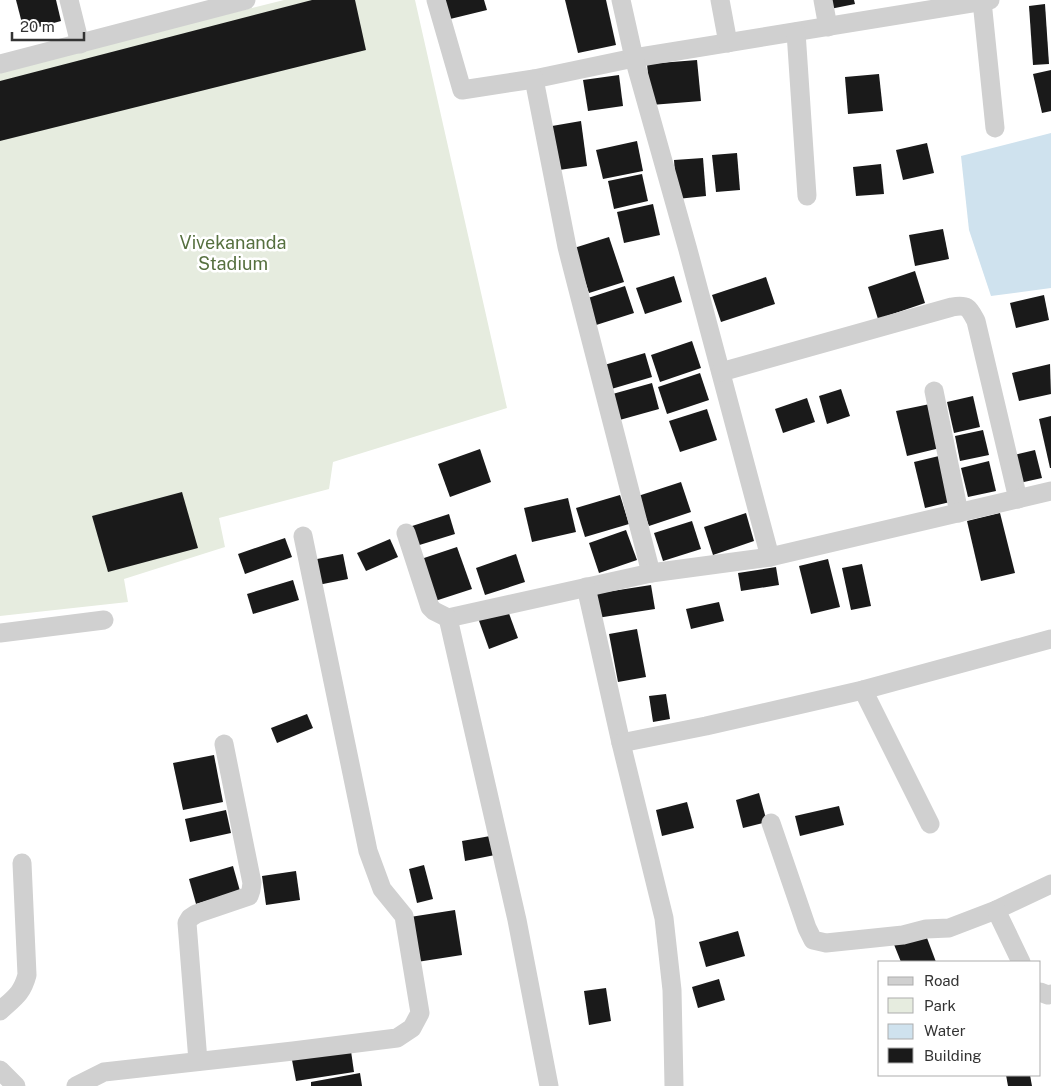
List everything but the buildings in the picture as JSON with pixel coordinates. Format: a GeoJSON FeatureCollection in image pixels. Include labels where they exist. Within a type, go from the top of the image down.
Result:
{"type":"FeatureCollection","features":[{"type":"Feature","properties":{"kind":"street"},"geometry":{"type":"LineString","coordinates":[[69,0],[80,44]]}},
{"type":"Feature","properties":{"kind":"street"},"geometry":{"type":"LineString","coordinates":[[0,64],[80,44],[202,6],[246,0]]}},
{"type":"Feature","properties":{"kind":"street"},"geometry":{"type":"LineString","coordinates":[[436,0],[462,90],[634,58],[828,27],[916,6],[986,1],[995,128]]}},
{"type":"Feature","properties":{"kind":"street"},"geometry":{"type":"LineString","coordinates":[[621,0],[634,58],[688,250],[770,557]]}},
{"type":"Feature","properties":{"kind":"street"},"geometry":{"type":"LineString","coordinates":[[720,0],[728,43]]}},
{"type":"Feature","properties":{"kind":"street"},"geometry":{"type":"LineString","coordinates":[[822,0],[828,27]]}},
{"type":"Feature","properties":{"kind":"street"},"geometry":{"type":"LineString","coordinates":[[796,32],[807,196]]}},
{"type":"Feature","properties":{"kind":"street"},"geometry":{"type":"LineString","coordinates":[[534,78],[567,247],[651,573]]}},
{"type":"Feature","properties":{"kind":"street"},"geometry":{"type":"LineString","coordinates":[[721,372],[964,305],[970,309],[976,321],[1018,499]]}},
{"type":"Feature","properties":{"kind":"street"},"geometry":{"type":"LineString","coordinates":[[934,391],[959,513]]}},
{"type":"Feature","properties":{"kind":"street"},"geometry":{"type":"LineString","coordinates":[[406,533],[430,607],[448,618],[651,573],[770,557],[1051,492]]}},
{"type":"Feature","properties":{"kind":"street"},"geometry":{"type":"LineString","coordinates":[[76,1086],[104,1072],[397,1038],[412,1028],[420,1013],[404,916],[382,889],[368,851],[303,536]]}},
{"type":"Feature","properties":{"kind":"street"},"geometry":{"type":"LineString","coordinates":[[586,587],[621,743],[664,918],[672,990],[674,1086]]}},
{"type":"Feature","properties":{"kind":"street"},"geometry":{"type":"LineString","coordinates":[[448,618],[517,920],[549,1086]]}},
{"type":"Feature","properties":{"kind":"street"},"geometry":{"type":"LineString","coordinates":[[0,633],[104,620]]}},
{"type":"Feature","properties":{"kind":"street"},"geometry":{"type":"LineString","coordinates":[[621,743],[716,724],[863,690],[1051,639]]}},
{"type":"Feature","properties":{"kind":"street"},"geometry":{"type":"LineString","coordinates":[[863,690],[930,824]]}},
{"type":"Feature","properties":{"kind":"street"},"geometry":{"type":"LineString","coordinates":[[198,1061],[188,923],[190,918],[196,914],[249,896],[252,883],[224,744]]}},
{"type":"Feature","properties":{"kind":"street"},"geometry":{"type":"LineString","coordinates":[[771,823],[807,928],[813,940],[826,943],[903,936],[926,929],[949,928],[996,910],[1051,884]]}},
{"type":"Feature","properties":{"kind":"street"},"geometry":{"type":"LineString","coordinates":[[0,1011],[20,993],[27,975],[22,863]]}},
{"type":"Feature","properties":{"kind":"street"},"geometry":{"type":"LineString","coordinates":[[996,910],[1021,961]]}},
{"type":"Feature","properties":{"kind":"street"},"geometry":{"type":"LineString","coordinates":[[0,1070],[16,1086]]}},
{"type":"Feature","properties":{"kind":"green space","name":"Vivekananda Stadium"},"geometry":{"type":"Polygon","coordinates":[[[284,0],[415,0],[507,408],[333,462],[329,489],[219,518],[225,547],[124,579],[128,602],[0,616],[0,70],[284,0]]]}},
{"type":"Feature","properties":{"kind":"water"},"geometry":{"type":"Polygon","coordinates":[[[1051,133],[1051,288],[991,296],[969,230],[961,156],[1051,133]]]}}]}
